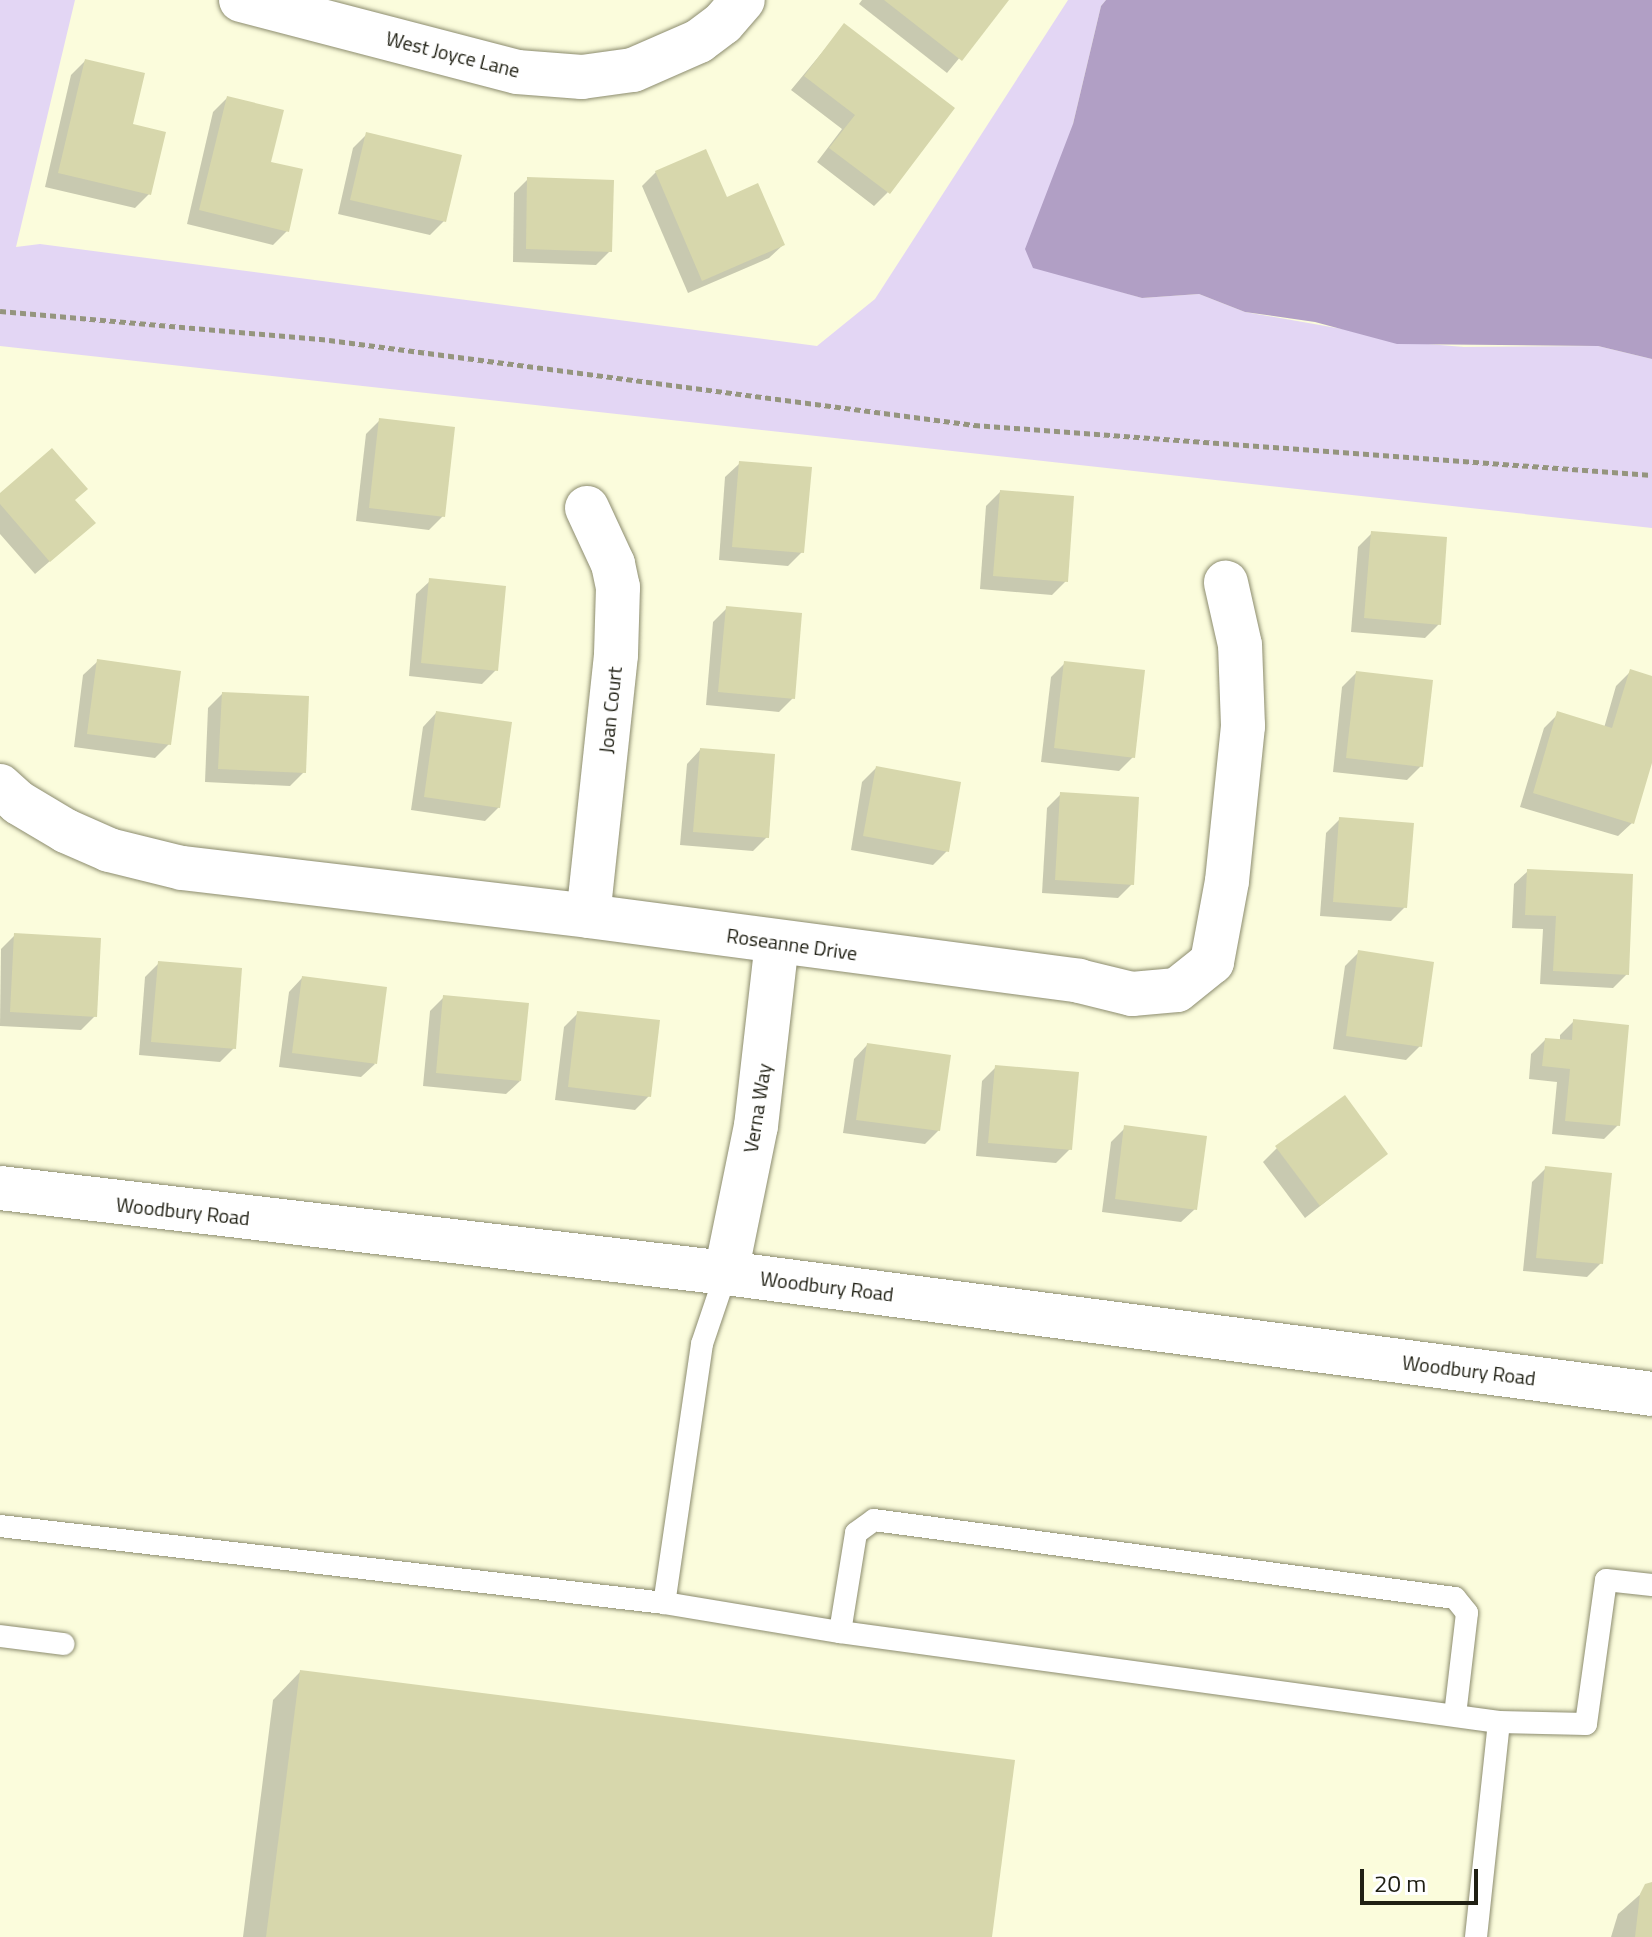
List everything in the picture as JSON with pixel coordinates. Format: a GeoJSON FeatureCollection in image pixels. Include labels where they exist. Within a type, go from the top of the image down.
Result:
{"type":"FeatureCollection","features":[{"type":"Feature","properties":{"kind":"street","name":"West Joyce Lane"},"geometry":{"type":"LineString","coordinates":[[241,0],[517,72],[582,77],[633,70],[699,41],[723,23],[743,0]]}},
{"type":"Feature","properties":{"kind":"street","name":"Joan Court"},"geometry":{"type":"LineString","coordinates":[[587,508],[613,564],[618,587],[616,655],[588,916]]}},
{"type":"Feature","properties":{"kind":"street","name":"Roseanne Drive"},"geometry":{"type":"LineString","coordinates":[[0,786],[19,803],[66,831],[109,850],[182,868],[588,916],[1079,981],[1132,994],[1177,990],[1212,962],[1227,881],[1243,726],[1240,645],[1226,583]]}},
{"type":"Feature","properties":{"kind":"street","name":"Verna Way"},"geometry":{"type":"LineString","coordinates":[[726,1273],[756,1126],[777,943]]}},
{"type":"Feature","properties":{"kind":"street","name":"Woodbury Road"},"geometry":{"type":"LineString","coordinates":[[0,1188],[726,1273],[1652,1394]]}},
{"type":"Feature","properties":{"kind":"lane"},"geometry":{"type":"LineString","coordinates":[[664,1603],[702,1344],[726,1273]]}},
{"type":"Feature","properties":{"kind":"lane"},"geometry":{"type":"LineString","coordinates":[[840,1632],[856,1533],[874,1520],[1439,1595],[1455,1598],[1467,1613],[1455,1715]]}},
{"type":"Feature","properties":{"kind":"lane"},"geometry":{"type":"LineString","coordinates":[[0,1526],[664,1603],[840,1632],[1499,1722],[1586,1724],[1606,1580],[1652,1585]]}},
{"type":"Feature","properties":{"kind":"lane"},"geometry":{"type":"LineString","coordinates":[[0,1636],[63,1644]]}},
{"type":"Feature","properties":{"kind":"lane"},"geometry":{"type":"LineString","coordinates":[[1476,1937],[1499,1722]]}},
{"type":"Feature","properties":{"kind":"path"},"geometry":{"type":"LineString","coordinates":[[0,311],[329,340],[974,425],[1652,475]]}},
{"type":"Feature","properties":{"kind":"shaded area"},"geometry":{"type":"Polygon","coordinates":[[[0,0],[75,0],[16,247],[40,244],[817,346],[875,299],[1068,0],[1106,0],[1101,6],[1073,124],[1098,285],[1142,298],[1199,294],[1245,312],[1428,344],[1464,347],[1598,346],[1652,359],[1652,528],[0,346],[0,0]]]}},
{"type":"Feature","properties":{"kind":"shaded area"},"geometry":{"type":"Polygon","coordinates":[[[1106,0],[1652,0],[1652,359],[1598,346],[1397,344],[1315,322],[1245,312],[1199,294],[1142,298],[1033,268],[1025,249],[1073,124],[1101,6],[1106,0]]]}},
{"type":"Feature","properties":{"kind":"building"},"geometry":{"type":"Polygon","coordinates":[[[884,0],[1009,0],[962,61],[884,0]]]}},
{"type":"Feature","properties":{"kind":"building"},"geometry":{"type":"Polygon","coordinates":[[[844,23],[955,108],[890,194],[829,148],[855,115],[804,76],[844,23]]]}},
{"type":"Feature","properties":{"kind":"building"},"geometry":{"type":"Polygon","coordinates":[[[85,59],[145,73],[133,124],[166,132],[151,195],[58,173],[85,59]]]}},
{"type":"Feature","properties":{"kind":"building"},"geometry":{"type":"Polygon","coordinates":[[[227,96],[284,110],[271,162],[303,169],[289,232],[199,210],[227,96]]]}},
{"type":"Feature","properties":{"kind":"building"},"geometry":{"type":"Polygon","coordinates":[[[366,132],[462,155],[446,222],[350,200],[366,132]]]}},
{"type":"Feature","properties":{"kind":"building"},"geometry":{"type":"Polygon","coordinates":[[[706,149],[727,197],[758,183],[785,245],[702,281],[655,171],[706,149]]]}},
{"type":"Feature","properties":{"kind":"building"},"geometry":{"type":"Polygon","coordinates":[[[527,177],[614,180],[612,252],[526,249],[527,177]]]}},
{"type":"Feature","properties":{"kind":"building"},"geometry":{"type":"Polygon","coordinates":[[[379,418],[455,427],[445,517],[369,508],[379,418]]]}},
{"type":"Feature","properties":{"kind":"building"},"geometry":{"type":"Polygon","coordinates":[[[52,448],[88,489],[75,500],[96,523],[50,562],[0,504],[0,493],[52,448]]]}},
{"type":"Feature","properties":{"kind":"building"},"geometry":{"type":"Polygon","coordinates":[[[739,461],[812,467],[804,553],[732,547],[739,461]]]}},
{"type":"Feature","properties":{"kind":"building"},"geometry":{"type":"Polygon","coordinates":[[[1000,490],[1074,496],[1068,582],[993,576],[1000,490]]]}},
{"type":"Feature","properties":{"kind":"building"},"geometry":{"type":"Polygon","coordinates":[[[1371,531],[1447,537],[1441,625],[1364,618],[1371,531]]]}},
{"type":"Feature","properties":{"kind":"building"},"geometry":{"type":"Polygon","coordinates":[[[429,578],[506,586],[498,671],[421,663],[429,578]]]}},
{"type":"Feature","properties":{"kind":"building"},"geometry":{"type":"Polygon","coordinates":[[[726,606],[802,613],[795,699],[718,692],[726,606]]]}},
{"type":"Feature","properties":{"kind":"building"},"geometry":{"type":"Polygon","coordinates":[[[97,659],[181,671],[171,745],[87,734],[97,659]]]}},
{"type":"Feature","properties":{"kind":"building"},"geometry":{"type":"Polygon","coordinates":[[[1064,661],[1145,670],[1135,758],[1054,748],[1064,661]]]}},
{"type":"Feature","properties":{"kind":"building"},"geometry":{"type":"Polygon","coordinates":[[[1630,669],[1652,676],[1652,763],[1634,824],[1533,793],[1557,711],[1612,728],[1630,669]]]}},
{"type":"Feature","properties":{"kind":"building"},"geometry":{"type":"Polygon","coordinates":[[[1356,671],[1433,680],[1423,767],[1346,758],[1356,671]]]}},
{"type":"Feature","properties":{"kind":"building"},"geometry":{"type":"Polygon","coordinates":[[[222,692],[309,696],[306,773],[218,769],[222,692]]]}},
{"type":"Feature","properties":{"kind":"building"},"geometry":{"type":"Polygon","coordinates":[[[436,711],[512,722],[500,808],[424,797],[436,711]]]}},
{"type":"Feature","properties":{"kind":"building"},"geometry":{"type":"Polygon","coordinates":[[[700,748],[775,754],[769,838],[693,832],[700,748]]]}},
{"type":"Feature","properties":{"kind":"building"},"geometry":{"type":"Polygon","coordinates":[[[876,766],[961,782],[949,852],[863,836],[876,766]]]}},
{"type":"Feature","properties":{"kind":"building"},"geometry":{"type":"Polygon","coordinates":[[[1060,792],[1139,797],[1134,885],[1055,880],[1060,792]]]}},
{"type":"Feature","properties":{"kind":"building"},"geometry":{"type":"Polygon","coordinates":[[[1339,817],[1414,823],[1407,908],[1333,902],[1339,817]]]}},
{"type":"Feature","properties":{"kind":"building"},"geometry":{"type":"Polygon","coordinates":[[[1527,869],[1633,874],[1629,975],[1553,971],[1556,916],[1525,915],[1527,869]]]}},
{"type":"Feature","properties":{"kind":"building"},"geometry":{"type":"Polygon","coordinates":[[[14,933],[101,938],[97,1017],[10,1012],[14,933]]]}},
{"type":"Feature","properties":{"kind":"building"},"geometry":{"type":"Polygon","coordinates":[[[1358,950],[1434,962],[1422,1047],[1346,1036],[1358,950]]]}},
{"type":"Feature","properties":{"kind":"building"},"geometry":{"type":"Polygon","coordinates":[[[158,961],[242,968],[236,1049],[151,1042],[158,961]]]}},
{"type":"Feature","properties":{"kind":"building"},"geometry":{"type":"Polygon","coordinates":[[[302,976],[387,987],[377,1064],[292,1053],[302,976]]]}},
{"type":"Feature","properties":{"kind":"building"},"geometry":{"type":"Polygon","coordinates":[[[443,995],[529,1003],[521,1081],[436,1073],[443,995]]]}},
{"type":"Feature","properties":{"kind":"building"},"geometry":{"type":"Polygon","coordinates":[[[577,1011],[660,1020],[651,1097],[568,1087],[577,1011]]]}},
{"type":"Feature","properties":{"kind":"building"},"geometry":{"type":"Polygon","coordinates":[[[1573,1019],[1629,1025],[1620,1126],[1565,1121],[1570,1069],[1542,1066],[1545,1038],[1572,1040],[1573,1019]]]}},
{"type":"Feature","properties":{"kind":"building"},"geometry":{"type":"Polygon","coordinates":[[[867,1043],[951,1055],[940,1131],[856,1120],[867,1043]]]}},
{"type":"Feature","properties":{"kind":"building"},"geometry":{"type":"Polygon","coordinates":[[[995,1065],[1079,1072],[1072,1150],[988,1143],[995,1065]]]}},
{"type":"Feature","properties":{"kind":"building"},"geometry":{"type":"Polygon","coordinates":[[[1345,1095],[1388,1154],[1320,1206],[1275,1146],[1345,1095]]]}},
{"type":"Feature","properties":{"kind":"building"},"geometry":{"type":"Polygon","coordinates":[[[1124,1125],[1207,1136],[1197,1210],[1115,1199],[1124,1125]]]}},
{"type":"Feature","properties":{"kind":"building"},"geometry":{"type":"Polygon","coordinates":[[[1545,1166],[1612,1173],[1603,1264],[1536,1258],[1545,1166]]]}},
{"type":"Feature","properties":{"kind":"building"},"geometry":{"type":"Polygon","coordinates":[[[300,1670],[1015,1760],[992,1937],[266,1937],[300,1670]]]}},
{"type":"Feature","properties":{"kind":"building"},"geometry":{"type":"Polygon","coordinates":[[[1652,1882],[1652,1937],[1635,1937],[1640,1894],[1645,1884],[1652,1882]]]}}]}
